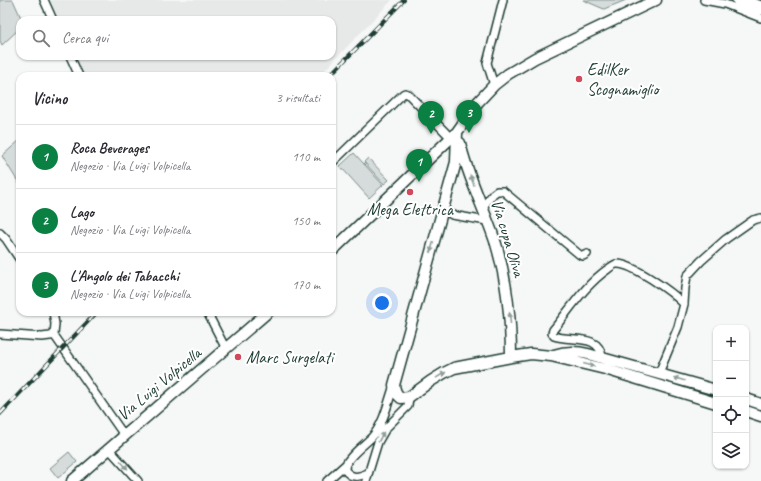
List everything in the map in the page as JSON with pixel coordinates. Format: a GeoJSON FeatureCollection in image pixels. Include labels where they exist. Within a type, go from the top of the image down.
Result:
{"type":"FeatureCollection","features":[{"type":"Feature","properties":{"kind":"highway"},"geometry":{"type":"LineString","coordinates":[[739,0],[761,8]]}},
{"type":"Feature","properties":{"kind":"street"},"geometry":{"type":"LineString","coordinates":[[44,0],[51,16]]}},
{"type":"Feature","properties":{"kind":"street"},"geometry":{"type":"LineString","coordinates":[[494,85],[487,63],[503,0]]}},
{"type":"Feature","properties":{"kind":"street"},"geometry":{"type":"LineString","coordinates":[[336,247],[454,135],[478,102],[494,85],[508,74],[535,58],[656,0]]}},
{"type":"Feature","properties":{"kind":"street"},"geometry":{"type":"LineString","coordinates":[[704,0],[725,4],[761,18]]}},
{"type":"Feature","properties":{"kind":"street"},"geometry":{"type":"LineString","coordinates":[[72,60],[77,72]]}},
{"type":"Feature","properties":{"kind":"street"},"geometry":{"type":"LineString","coordinates":[[329,478],[346,464],[351,457],[370,439],[378,428],[386,411],[456,162],[454,135],[405,93],[336,159]]}},
{"type":"Feature","properties":{"kind":"street","name":"Via cupa Oliva"},"geometry":{"type":"LineString","coordinates":[[454,135],[496,245],[505,280],[510,326],[511,357]]}},
{"type":"Feature","properties":{"kind":"street"},"geometry":{"type":"LineString","coordinates":[[482,208],[497,190],[503,191],[580,255],[583,256],[587,254]]}},
{"type":"Feature","properties":{"kind":"street"},"geometry":{"type":"LineString","coordinates":[[442,209],[452,215],[487,221]]}},
{"type":"Feature","properties":{"kind":"street"},"geometry":{"type":"LineString","coordinates":[[659,373],[678,327],[684,304],[687,276],[701,261],[726,239],[753,220],[761,218]]}},
{"type":"Feature","properties":{"kind":"street"},"geometry":{"type":"LineString","coordinates":[[0,233],[16,254]]}},
{"type":"Feature","properties":{"kind":"street"},"geometry":{"type":"LineString","coordinates":[[602,357],[599,347],[594,342],[560,338],[554,336],[552,333],[589,285],[603,272],[615,264],[627,266],[644,274],[677,296],[684,304]]}},
{"type":"Feature","properties":{"kind":"street"},"geometry":{"type":"LineString","coordinates":[[54,316],[54,335],[124,435]]}},
{"type":"Feature","properties":{"kind":"street"},"geometry":{"type":"LineString","coordinates":[[209,316],[226,348]]}},
{"type":"Feature","properties":{"kind":"street","name":"Via Luigi Volpicella"},"geometry":{"type":"LineString","coordinates":[[72,481],[263,316]]}},
{"type":"Feature","properties":{"kind":"street"},"geometry":{"type":"LineString","coordinates":[[0,334],[42,338],[54,335]]}},
{"type":"Feature","properties":{"kind":"street"},"geometry":{"type":"LineString","coordinates":[[551,356],[562,352],[576,351],[713,389]]}},
{"type":"Feature","properties":{"kind":"street"},"geometry":{"type":"LineString","coordinates":[[394,385],[398,396],[401,398],[410,397],[431,381],[454,368],[531,354],[551,356],[605,369],[713,402]]}},
{"type":"Feature","properties":{"kind":"street"},"geometry":{"type":"LineString","coordinates":[[366,481],[378,442],[382,434],[408,406],[410,397]]}},
{"type":"Feature","properties":{"kind":"street"},"geometry":{"type":"LineString","coordinates":[[749,400],[761,404]]}},
{"type":"Feature","properties":{"kind":"street"},"geometry":{"type":"LineString","coordinates":[[749,412],[761,416]]}},
{"type":"Feature","properties":{"kind":"street"},"geometry":{"type":"LineString","coordinates":[[109,449],[138,481]]}},
{"type":"Feature","properties":{"kind":"street"},"geometry":{"type":"LineString","coordinates":[[346,464],[345,470],[354,478]]}},
{"type":"Feature","properties":{"kind":"street"},"geometry":{"type":"LineString","coordinates":[[329,478],[342,474],[354,478],[368,473]]}},
{"type":"Feature","properties":{"kind":"shaded area"},"geometry":{"type":"Polygon","coordinates":[[[0,0],[13,0],[20,16],[16,16],[16,32],[2,45],[0,41],[0,0]]]}},
{"type":"Feature","properties":{"kind":"shaded area"},"geometry":{"type":"Polygon","coordinates":[[[47,0],[392,0],[336,58],[336,16],[54,16],[47,0]]]}},
{"type":"Feature","properties":{"kind":"shaded area"},"geometry":{"type":"Polygon","coordinates":[[[583,0],[626,0],[604,9],[583,0]]]}},
{"type":"Feature","properties":{"kind":"shaded area"},"geometry":{"type":"Polygon","coordinates":[[[75,60],[334,60],[323,72],[81,72],[75,60]]]}},
{"type":"Feature","properties":{"kind":"shaded area"},"geometry":{"type":"Polygon","coordinates":[[[16,144],[16,179],[2,156],[16,144]]]}},
{"type":"Feature","properties":{"kind":"shaded area"},"geometry":{"type":"Polygon","coordinates":[[[354,153],[383,185],[369,198],[340,166],[354,153]]]}},
{"type":"Feature","properties":{"kind":"shaded area"},"geometry":{"type":"Polygon","coordinates":[[[368,158],[389,180],[384,184],[364,162],[368,158]]]}},
{"type":"Feature","properties":{"kind":"shaded area"},"geometry":{"type":"Polygon","coordinates":[[[69,452],[77,462],[58,478],[50,468],[69,452]]]}},
{"type":"Feature","properties":{"kind":"railway"},"geometry":{"type":"LineString","coordinates":[[333,72],[404,0]]}},
{"type":"Feature","properties":{"kind":"railway"},"geometry":{"type":"LineString","coordinates":[[0,414],[93,316]]}},
{"type":"Feature","properties":{"kind":"place","name":"EdilKer Scognamiglio"},"geometry":{"type":"Point","coordinates":[579,79]}},
{"type":"Feature","properties":{"kind":"place","name":"L'Angolo dei Tabacchi"},"geometry":{"type":"Point","coordinates":[469,133]}},
{"type":"Feature","properties":{"kind":"place","name":"Lago"},"geometry":{"type":"Point","coordinates":[431,134]}},
{"type":"Feature","properties":{"kind":"place","name":"Roca Beverages"},"geometry":{"type":"Point","coordinates":[419,182]}},
{"type":"Feature","properties":{"kind":"place","name":"Mega Elettrica"},"geometry":{"type":"Point","coordinates":[410,192]}},
{"type":"Feature","properties":{"kind":"place","name":"Marc Surgelati"},"geometry":{"type":"Point","coordinates":[238,357]}}]}
